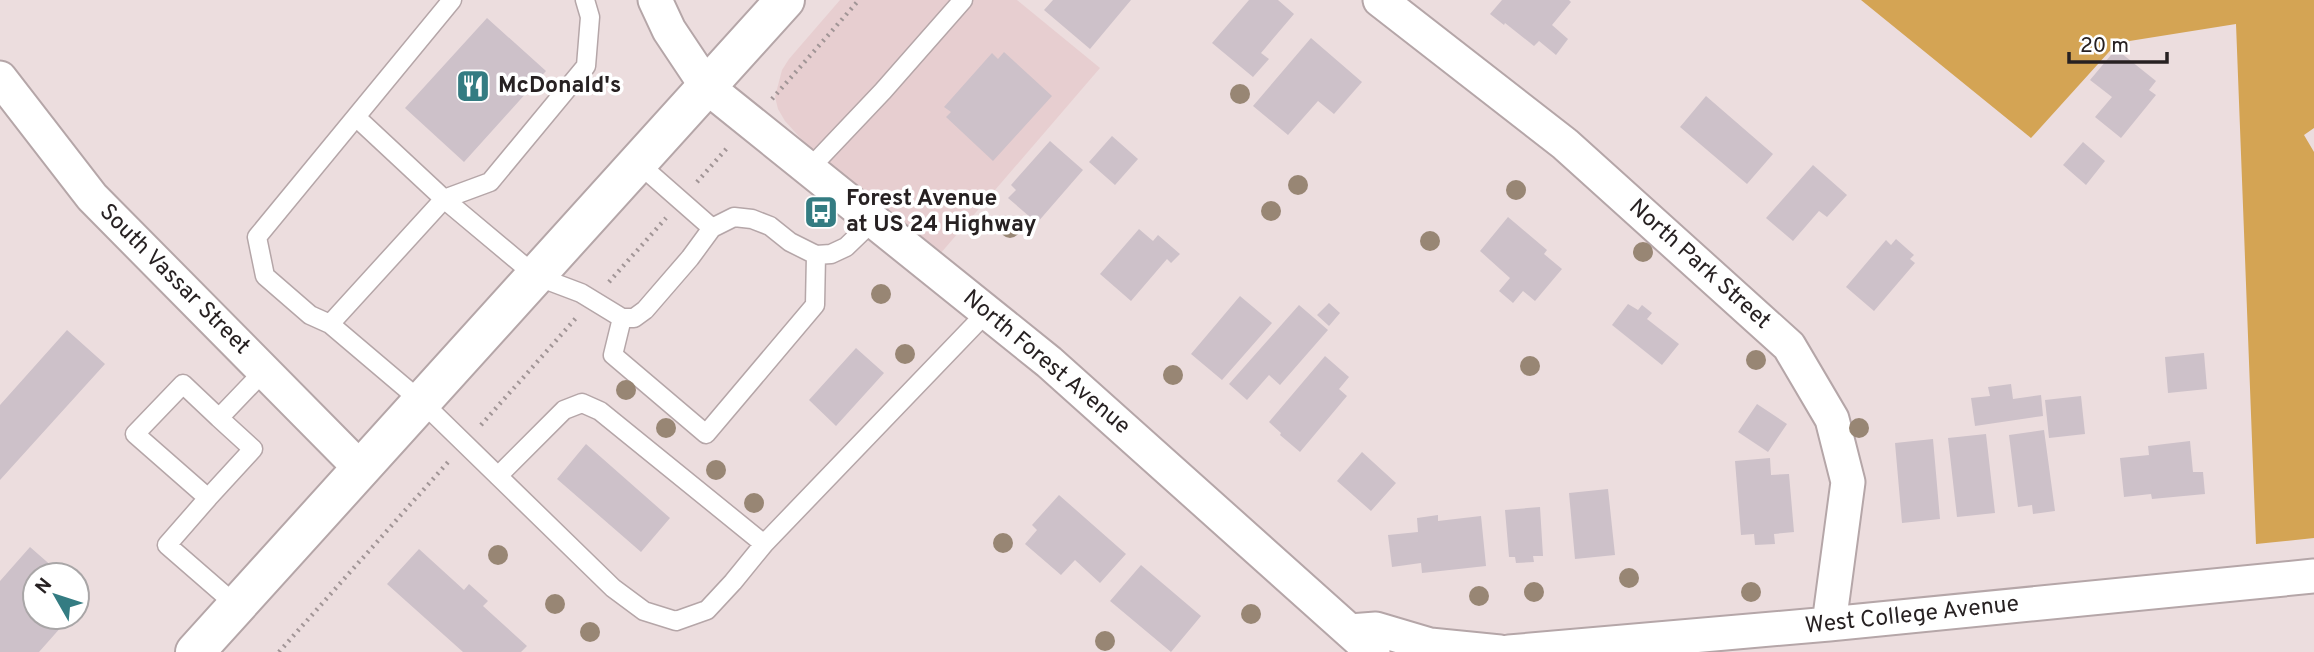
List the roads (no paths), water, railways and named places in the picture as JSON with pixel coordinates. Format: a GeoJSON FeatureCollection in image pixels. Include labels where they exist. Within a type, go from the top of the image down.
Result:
{"type":"FeatureCollection","features":[{"type":"Feature","properties":{"kind":"main road"},"geometry":{"type":"LineString","coordinates":[[195,652],[785,0]]}},
{"type":"Feature","properties":{"kind":"street","name":"North Forest Avenue"},"geometry":{"type":"LineString","coordinates":[[654,0],[669,30],[707,87],[1049,362],[1361,642]]}},
{"type":"Feature","properties":{"kind":"street","name":"North Park Street"},"geometry":{"type":"LineString","coordinates":[[1380,0],[1565,144],[1789,346],[1832,419],[1848,482],[1829,624]]}},
{"type":"Feature","properties":{"kind":"street","name":"South Vassar Street"},"geometry":{"type":"LineString","coordinates":[[0,79],[92,197],[361,469]]}},
{"type":"Feature","properties":{"kind":"street","name":"West College Avenue"},"geometry":{"type":"LineString","coordinates":[[1509,652],[1829,624],[2314,576]]}},
{"type":"Feature","properties":{"kind":"street"},"geometry":{"type":"LineString","coordinates":[[1361,642],[1376,629],[1430,645],[1500,652]]}},
{"type":"Feature","properties":{"kind":"lane"},"geometry":{"type":"LineString","coordinates":[[452,0],[257,237],[265,276],[310,315],[330,324],[422,402],[613,589],[644,611],[676,621],[707,610],[764,544],[987,312]]}},
{"type":"Feature","properties":{"kind":"lane"},"geometry":{"type":"LineString","coordinates":[[330,324],[444,199],[489,182],[586,66],[590,18],[585,0]]}},
{"type":"Feature","properties":{"kind":"lane"},"geometry":{"type":"LineString","coordinates":[[809,169],[883,91],[963,0]]}},
{"type":"Feature","properties":{"kind":"lane"},"geometry":{"type":"LineString","coordinates":[[356,117],[444,199],[536,276],[581,293],[622,318],[634,318],[645,310],[712,228],[734,217],[752,219],[770,226],[790,242],[816,256],[831,254],[846,247],[873,221]]}},
{"type":"Feature","properties":{"kind":"lane"},"geometry":{"type":"LineString","coordinates":[[638,163],[712,228]]}},
{"type":"Feature","properties":{"kind":"lane"},"geometry":{"type":"LineString","coordinates":[[622,318],[613,355],[706,433],[815,305],[816,256]]}},
{"type":"Feature","properties":{"kind":"lane"},"geometry":{"type":"LineString","coordinates":[[219,418],[264,371]]}},
{"type":"Feature","properties":{"kind":"lane"},"geometry":{"type":"LineString","coordinates":[[208,498],[135,433],[183,384],[253,449],[167,545],[236,605]]}},
{"type":"Feature","properties":{"kind":"lane"},"geometry":{"type":"LineString","coordinates":[[498,476],[564,410],[582,403],[600,411],[764,544]]}},
{"type":"Feature","properties":{"kind":"place","name":"McDonald's"},"geometry":{"type":"Point","coordinates":[473,86]}},
{"type":"Feature","properties":{"kind":"place","name":"Forest Avenue at US 24 Highway"},"geometry":{"type":"Point","coordinates":[821,212]}}]}
